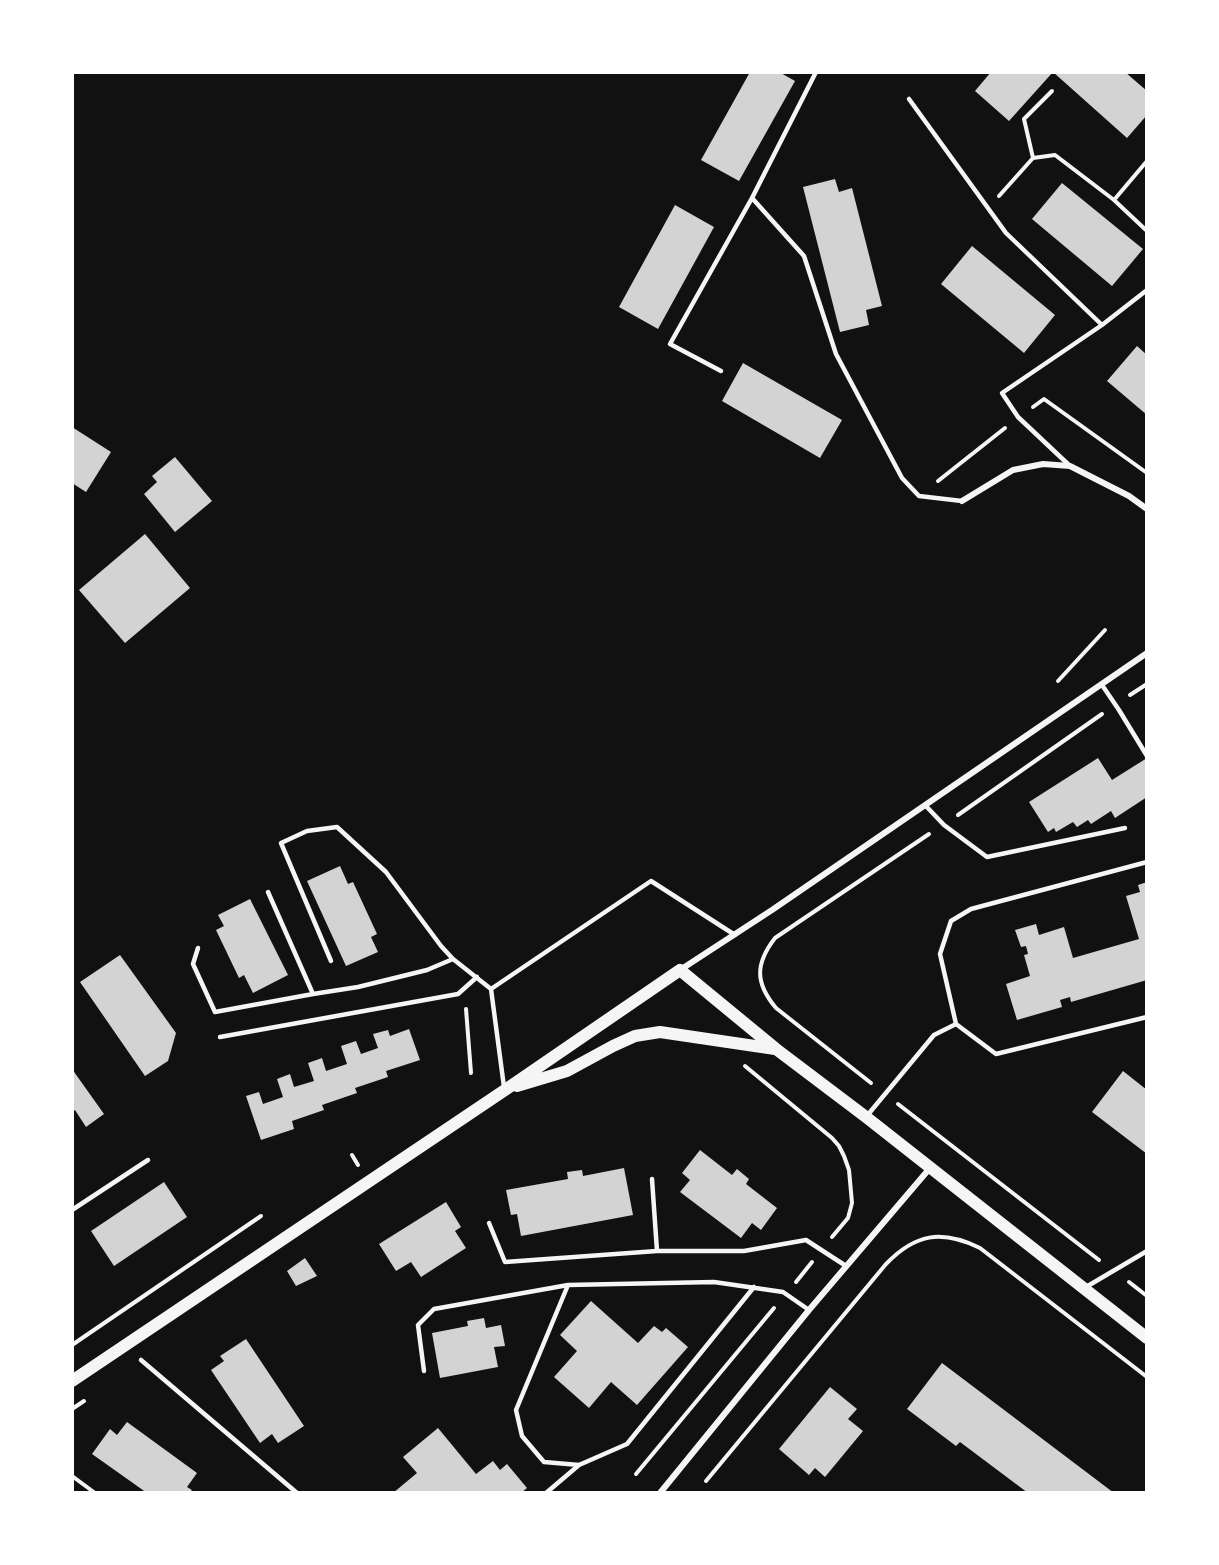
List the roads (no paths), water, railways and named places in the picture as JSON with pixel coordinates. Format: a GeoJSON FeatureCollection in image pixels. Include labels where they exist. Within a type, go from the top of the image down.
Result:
{"type":"FeatureCollection","features":[{"type":"Feature","properties":{"kind":"main road"},"geometry":{"type":"LineString","coordinates":[[72,1381],[681,970],[776,1049],[1147,1338]]}},
{"type":"Feature","properties":{"kind":"main road"},"geometry":{"type":"LineString","coordinates":[[505,1090],[567,1071],[635,1036],[660,1032],[776,1049]]}},
{"type":"Feature","properties":{"kind":"street"},"geometry":{"type":"LineString","coordinates":[[962,501],[1013,470],[1043,464],[1070,466],[1129,496],[1147,509]]}},
{"type":"Feature","properties":{"kind":"street"},"geometry":{"type":"LineString","coordinates":[[681,970],[1147,653]]}},
{"type":"Feature","properties":{"kind":"street"},"geometry":{"type":"LineString","coordinates":[[660,1493],[809,1310],[930,1167]]}},
{"type":"Feature","properties":{"kind":"lane"},"geometry":{"type":"LineString","coordinates":[[721,371],[670,344],[752,198],[816,72]]}},
{"type":"Feature","properties":{"kind":"lane"},"geometry":{"type":"LineString","coordinates":[[909,99],[1006,233],[1102,325]]}},
{"type":"Feature","properties":{"kind":"lane"},"geometry":{"type":"LineString","coordinates":[[752,198],[804,256],[836,354],[902,477],[919,496],[962,501]]}},
{"type":"Feature","properties":{"kind":"lane"},"geometry":{"type":"LineString","coordinates":[[1070,466],[1018,417],[1002,393],[1102,325],[1147,291]]}},
{"type":"Feature","properties":{"kind":"lane"},"geometry":{"type":"LineString","coordinates":[[1102,685],[1147,756]]}},
{"type":"Feature","properties":{"kind":"lane"},"geometry":{"type":"LineString","coordinates":[[925,805],[944,825],[987,857],[1125,828]]}},
{"type":"Feature","properties":{"kind":"lane"},"geometry":{"type":"LineString","coordinates":[[331,961],[281,843],[307,831],[337,827],[386,873],[453,959],[491,989],[505,1090]]}},
{"type":"Feature","properties":{"kind":"lane"},"geometry":{"type":"LineString","coordinates":[[1147,862],[971,909],[951,921],[940,954],[956,1024],[996,1054],[1147,1017]]}},
{"type":"Feature","properties":{"kind":"lane"},"geometry":{"type":"LineString","coordinates":[[491,989],[651,881],[735,935]]}},
{"type":"Feature","properties":{"kind":"lane"},"geometry":{"type":"LineString","coordinates":[[268,892],[313,994]]}},
{"type":"Feature","properties":{"kind":"lane"},"geometry":{"type":"LineString","coordinates":[[198,948],[193,964],[215,1012],[358,987],[427,970],[453,959]]}},
{"type":"Feature","properties":{"kind":"lane"},"geometry":{"type":"LineString","coordinates":[[220,1037],[458,994],[477,977]]}},
{"type":"Feature","properties":{"kind":"lane"},"geometry":{"type":"LineString","coordinates":[[866,1117],[934,1035],[956,1024]]}},
{"type":"Feature","properties":{"kind":"lane"},"geometry":{"type":"LineString","coordinates":[[72,1210],[148,1160]]}},
{"type":"Feature","properties":{"kind":"lane"},"geometry":{"type":"LineString","coordinates":[[652,1179],[657,1251]]}},
{"type":"Feature","properties":{"kind":"lane"},"geometry":{"type":"LineString","coordinates":[[489,1223],[505,1262],[657,1251],[744,1251],[806,1240],[846,1266]]}},
{"type":"Feature","properties":{"kind":"lane"},"geometry":{"type":"LineString","coordinates":[[1083,1288],[1147,1251]]}},
{"type":"Feature","properties":{"kind":"lane"},"geometry":{"type":"LineString","coordinates":[[424,1371],[418,1325],[434,1309],[568,1284],[714,1282],[786,1293],[809,1310]]}},
{"type":"Feature","properties":{"kind":"lane"},"geometry":{"type":"LineString","coordinates":[[568,1284],[516,1410],[522,1436],[544,1462],[579,1466]]}},
{"type":"Feature","properties":{"kind":"lane"},"geometry":{"type":"LineString","coordinates":[[546,1493],[579,1466],[627,1444],[754,1287]]}},
{"type":"Feature","properties":{"kind":"lane"},"geometry":{"type":"LineString","coordinates":[[141,1359],[297,1493]]}}]}
